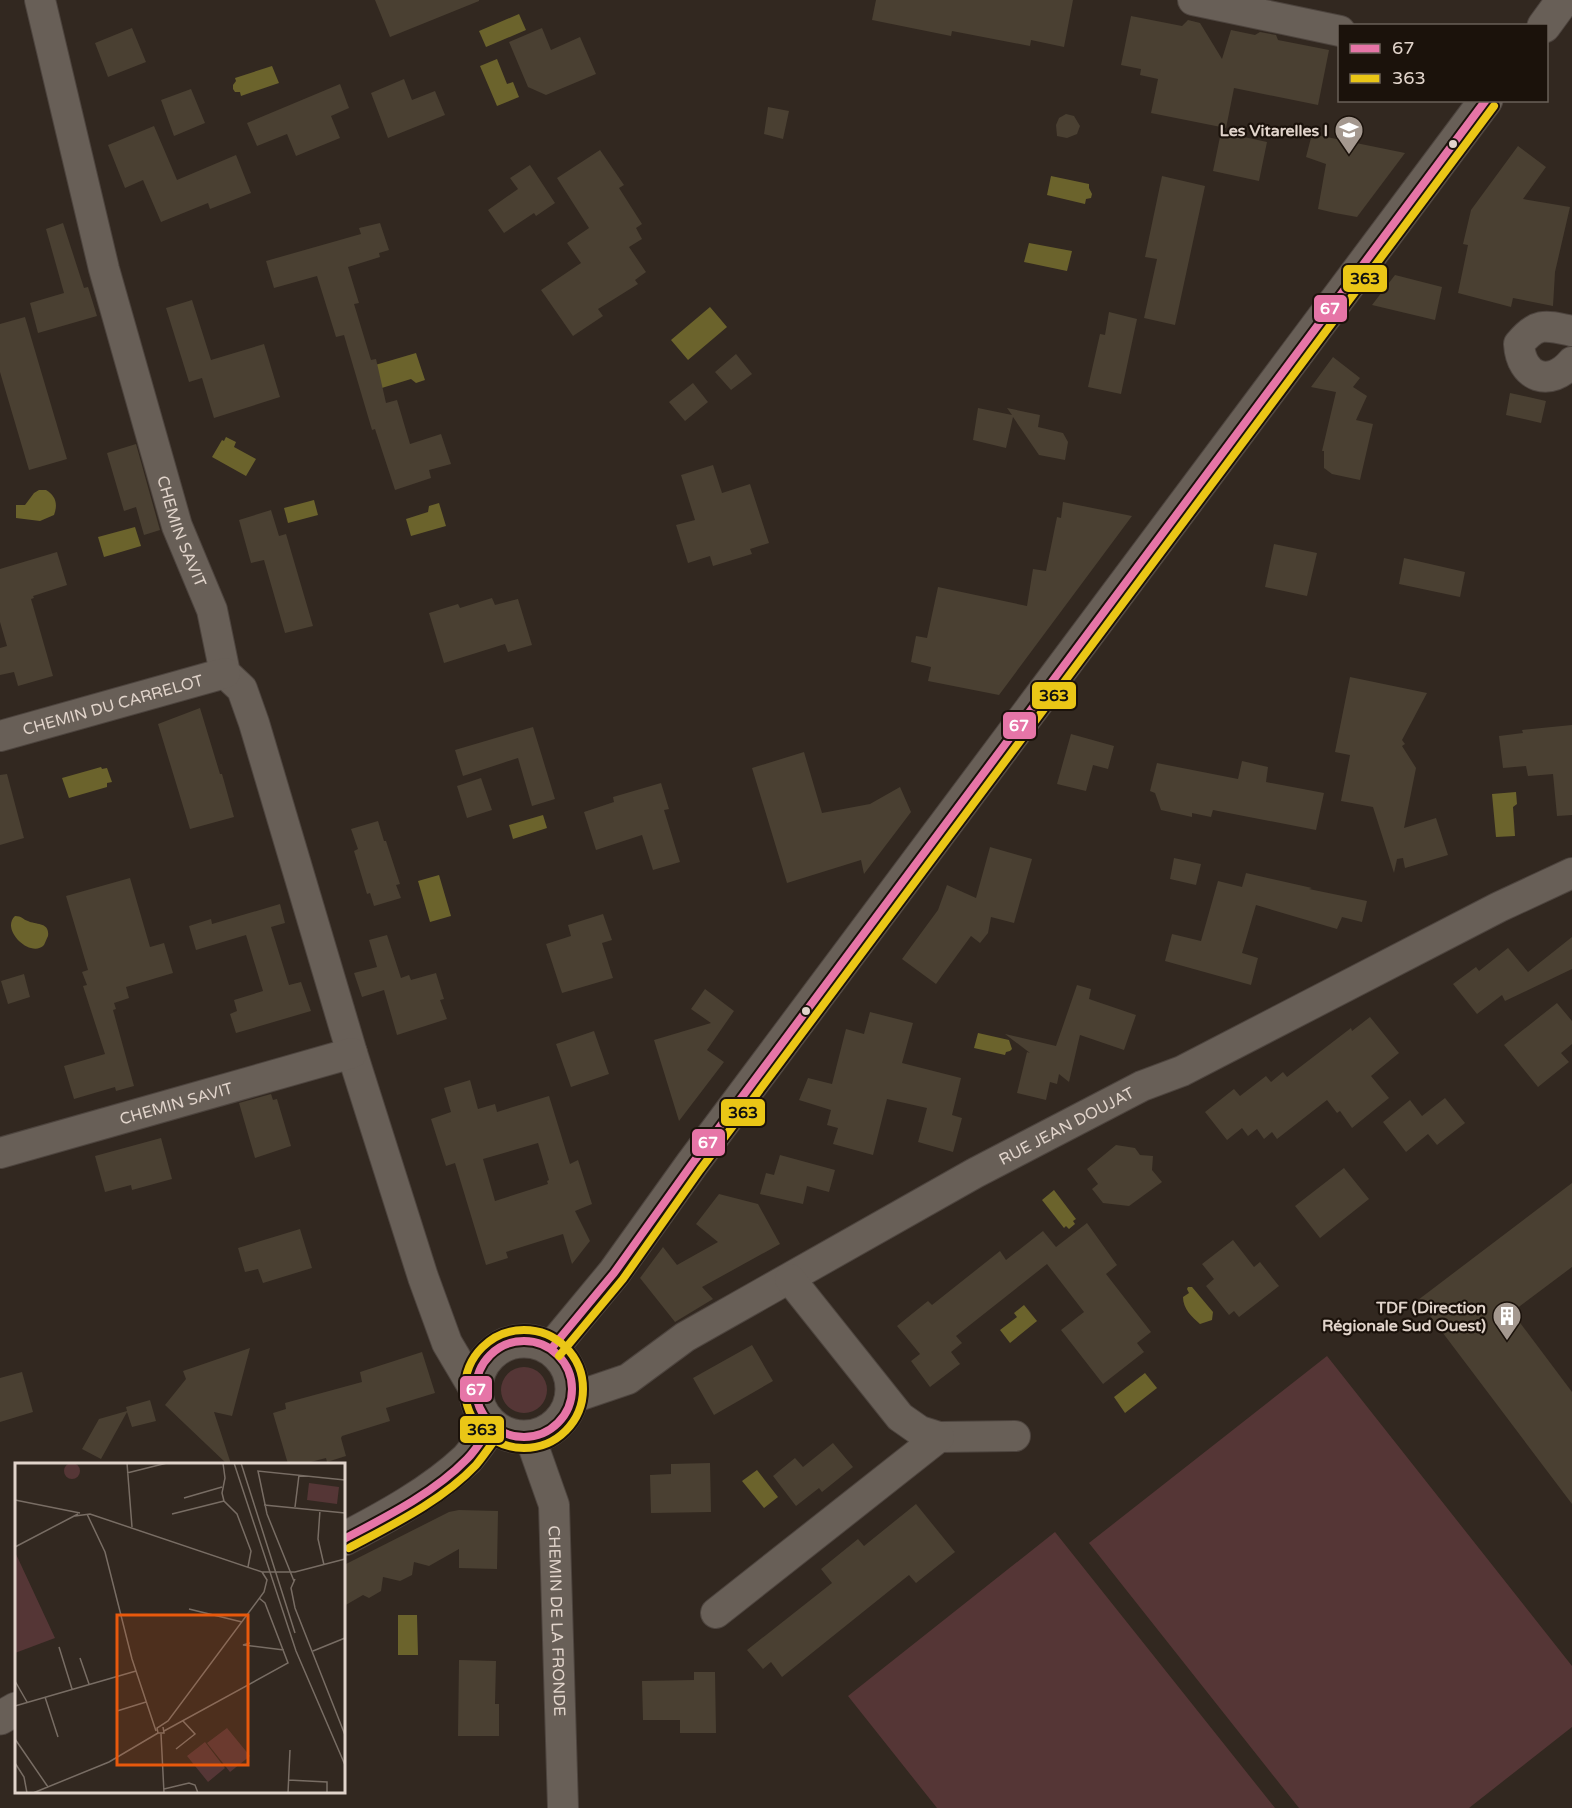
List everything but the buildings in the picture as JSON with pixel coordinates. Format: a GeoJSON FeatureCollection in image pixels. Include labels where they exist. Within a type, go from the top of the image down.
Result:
{"type":"FeatureCollection","features":[{"type":"Feature","properties":{"kind":"main road"},"geometry":{"type":"LineString","coordinates":[[1545,24],[1563,0]]}},
{"type":"Feature","properties":{"kind":"main road"},"geometry":{"type":"LineString","coordinates":[[551,1349],[614,1273],[692,1164],[1485,102]]}},
{"type":"Feature","properties":{"kind":"main road"},"geometry":{"type":"LineString","coordinates":[[531,1342],[551,1349],[559,1356],[571,1376],[572,1398],[568,1410],[553,1429],[542,1434],[517,1437],[504,1433],[492,1425],[481,1410],[476,1392],[478,1370],[499,1349],[509,1344],[531,1342]]}},
{"type":"Feature","properties":{"kind":"main road"},"geometry":{"type":"LineString","coordinates":[[345,1538],[404,1505],[432,1486],[468,1458],[492,1425]]}},
{"type":"Feature","properties":{"kind":"main road"},"geometry":{"type":"LineString","coordinates":[[0,1718],[15,1710]]}},
{"type":"Feature","properties":{"kind":"street","name":"CHEMIN SAVIT"},"geometry":{"type":"LineString","coordinates":[[40,0],[104,269],[177,526],[212,610],[225,673],[242,690],[254,723],[352,1053],[436,1316],[447,1342],[476,1392]]}},
{"type":"Feature","properties":{"kind":"street"},"geometry":{"type":"LineString","coordinates":[[1193,0],[1338,31]]}},
{"type":"Feature","properties":{"kind":"street"},"geometry":{"type":"LineString","coordinates":[[1572,331],[1540,326],[1529,332],[1519,344],[1520,358],[1529,373],[1541,377],[1554,375],[1572,362]]}},
{"type":"Feature","properties":{"kind":"street","name":"CHEMIN DU CARRELOT"},"geometry":{"type":"LineString","coordinates":[[0,736],[225,673]]}},
{"type":"Feature","properties":{"kind":"street","name":"RUE JEAN DOUJAT"},"geometry":{"type":"LineString","coordinates":[[572,1398],[628,1379],[685,1337],[996,1162],[1142,1086],[1182,1071],[1499,908],[1572,873]]}},
{"type":"Feature","properties":{"kind":"street","name":"CHEMIN SAVIT"},"geometry":{"type":"LineString","coordinates":[[0,1153],[352,1053]]}},
{"type":"Feature","properties":{"kind":"street"},"geometry":{"type":"LineString","coordinates":[[790,1279],[900,1417],[920,1431],[939,1437],[1015,1436]]}},
{"type":"Feature","properties":{"kind":"street","name":"CHEMIN DE LA FRONDE"},"geometry":{"type":"LineString","coordinates":[[531,1437],[554,1505],[563,1808]]}},
{"type":"Feature","properties":{"kind":"street"},"geometry":{"type":"LineString","coordinates":[[716,1612],[939,1437]]}},
{"type":"Feature","properties":{"kind":"shaded area"},"geometry":{"type":"Polygon","coordinates":[[[519,14],[526,30],[486,47],[479,31],[519,14]]]}},
{"type":"Feature","properties":{"kind":"shaded area"},"geometry":{"type":"Polygon","coordinates":[[[497,59],[507,84],[513,82],[519,97],[497,106],[480,66],[497,59]]]}},
{"type":"Feature","properties":{"kind":"shaded area"},"geometry":{"type":"Polygon","coordinates":[[[272,66],[279,83],[241,96],[240,92],[235,92],[233,89],[235,78],[272,66]]]}},
{"type":"Feature","properties":{"kind":"shaded area"},"geometry":{"type":"Polygon","coordinates":[[[1051,176],[1089,184],[1091,198],[1086,199],[1085,204],[1047,195],[1051,176]]]}},
{"type":"Feature","properties":{"kind":"shaded area"},"geometry":{"type":"Polygon","coordinates":[[[1029,243],[1072,251],[1067,271],[1024,262],[1029,243]]]}},
{"type":"Feature","properties":{"kind":"shaded area"},"geometry":{"type":"Polygon","coordinates":[[[710,307],[727,327],[688,360],[671,340],[710,307]]]}},
{"type":"Feature","properties":{"kind":"shaded area"},"geometry":{"type":"Polygon","coordinates":[[[416,353],[425,380],[416,383],[411,379],[372,391],[365,368],[416,353]]]}},
{"type":"Feature","properties":{"kind":"shaded area"},"geometry":{"type":"Polygon","coordinates":[[[226,437],[236,442],[234,447],[256,459],[246,476],[212,457],[226,437]]]}},
{"type":"Feature","properties":{"kind":"shaded area"},"geometry":{"type":"Polygon","coordinates":[[[39,490],[46,490],[54,498],[56,507],[54,515],[40,521],[16,518],[16,505],[25,505],[39,490]]]}},
{"type":"Feature","properties":{"kind":"shaded area"},"geometry":{"type":"Polygon","coordinates":[[[314,500],[318,515],[288,523],[284,508],[314,500]]]}},
{"type":"Feature","properties":{"kind":"shaded area"},"geometry":{"type":"Polygon","coordinates":[[[439,503],[446,526],[411,536],[406,519],[428,512],[429,506],[439,503]]]}},
{"type":"Feature","properties":{"kind":"shaded area"},"geometry":{"type":"Polygon","coordinates":[[[135,527],[141,546],[104,557],[98,537],[135,527]]]}},
{"type":"Feature","properties":{"kind":"shaded area"},"geometry":{"type":"Polygon","coordinates":[[[101,767],[102,769],[107,768],[112,782],[107,783],[107,787],[69,798],[62,778],[101,767]]]}},
{"type":"Feature","properties":{"kind":"shaded area"},"geometry":{"type":"Polygon","coordinates":[[[1516,792],[1517,804],[1513,807],[1515,836],[1496,837],[1492,794],[1516,792]]]}},
{"type":"Feature","properties":{"kind":"shaded area"},"geometry":{"type":"Polygon","coordinates":[[[543,815],[547,828],[513,839],[509,825],[543,815]]]}},
{"type":"Feature","properties":{"kind":"shaded area"},"geometry":{"type":"Polygon","coordinates":[[[439,875],[451,916],[430,922],[418,881],[439,875]]]}},
{"type":"Feature","properties":{"kind":"shaded area"},"geometry":{"type":"Polygon","coordinates":[[[15,916],[47,928],[48,936],[44,945],[32,948],[19,941],[11,928],[11,922],[15,916]]]}},
{"type":"Feature","properties":{"kind":"shaded area"},"geometry":{"type":"Polygon","coordinates":[[[978,1033],[1009,1040],[1012,1049],[1005,1055],[974,1048],[978,1033]]]}},
{"type":"Feature","properties":{"kind":"shaded area"},"geometry":{"type":"Polygon","coordinates":[[[1054,1190],[1076,1219],[1073,1221],[1075,1224],[1069,1229],[1066,1226],[1064,1228],[1042,1200],[1054,1190]]]}},
{"type":"Feature","properties":{"kind":"shaded area"},"geometry":{"type":"Polygon","coordinates":[[[1188,1287],[1192,1287],[1213,1312],[1212,1320],[1200,1324],[1188,1312],[1183,1297],[1189,1293],[1188,1287]]]}},
{"type":"Feature","properties":{"kind":"shaded area"},"geometry":{"type":"Polygon","coordinates":[[[1024,1305],[1037,1321],[1010,1343],[1000,1330],[1017,1317],[1014,1313],[1024,1305]]]}},
{"type":"Feature","properties":{"kind":"shaded area"},"geometry":{"type":"Polygon","coordinates":[[[1327,1356],[1572,1666],[1572,1727],[1469,1808],[1299,1808],[1089,1543],[1327,1356]]]}},
{"type":"Feature","properties":{"kind":"shaded area"},"geometry":{"type":"Polygon","coordinates":[[[524,1367],[533,1368],[540,1374],[546,1381],[546,1399],[540,1406],[533,1412],[524,1413],[515,1412],[508,1406],[502,1399],[501,1390],[502,1381],[508,1374],[515,1368],[524,1367]]]}},
{"type":"Feature","properties":{"kind":"shaded area"},"geometry":{"type":"Polygon","coordinates":[[[1145,1373],[1157,1388],[1125,1413],[1114,1397],[1145,1373]]]}},
{"type":"Feature","properties":{"kind":"shaded area"},"geometry":{"type":"Polygon","coordinates":[[[757,1470],[778,1497],[764,1508],[742,1481],[757,1470]]]}},
{"type":"Feature","properties":{"kind":"shaded area"},"geometry":{"type":"Polygon","coordinates":[[[1055,1532],[1275,1808],[937,1808],[848,1696],[1055,1532]]]}},
{"type":"Feature","properties":{"kind":"shaded area"},"geometry":{"type":"Polygon","coordinates":[[[398,1615],[417,1615],[418,1655],[398,1655],[398,1615]]]}},
{"type":"Feature","properties":{"kind":"transit line","name":"67"},"geometry":{"type":"LineString","coordinates":[[551,1349],[614,1273],[692,1164],[1485,102]]}},
{"type":"Feature","properties":{"kind":"transit line","name":"363"},"geometry":{"type":"LineString","coordinates":[[559,1356],[623,1279],[700,1170],[1494,106]]}},
{"type":"Feature","properties":{"kind":"transit line","name":"363"},"geometry":{"type":"LineString","coordinates":[[524,1330],[557,1340],[573,1356],[583,1389],[573,1422],[557,1438],[524,1448],[491,1438],[475,1422],[465,1389],[475,1356],[491,1340],[524,1330]]}},
{"type":"Feature","properties":{"kind":"transit line","name":"67"},"geometry":{"type":"LineString","coordinates":[[524,1341],[542,1345],[558,1355],[568,1371],[572,1389],[568,1407],[558,1423],[542,1433],[524,1437],[506,1433],[490,1423],[480,1407],[476,1389],[480,1371],[490,1355],[506,1345],[524,1341]]}},
{"type":"Feature","properties":{"kind":"transit line","name":"67"},"geometry":{"type":"LineString","coordinates":[[345,1538],[409,1504],[440,1483],[471,1455],[492,1425]]}},
{"type":"Feature","properties":{"kind":"transit line","name":"363"},"geometry":{"type":"LineString","coordinates":[[349,1548],[416,1511],[448,1490],[476,1465],[501,1431]]}},
{"type":"Feature","properties":{"kind":"place","name":"Les Vitarelles I"},"geometry":{"type":"Point","coordinates":[1349,156]}},
{"type":"Feature","properties":{"kind":"place","name":"TDF (Direction Régionale Sud Ouest)"},"geometry":{"type":"Point","coordinates":[1507,1342]}}]}
